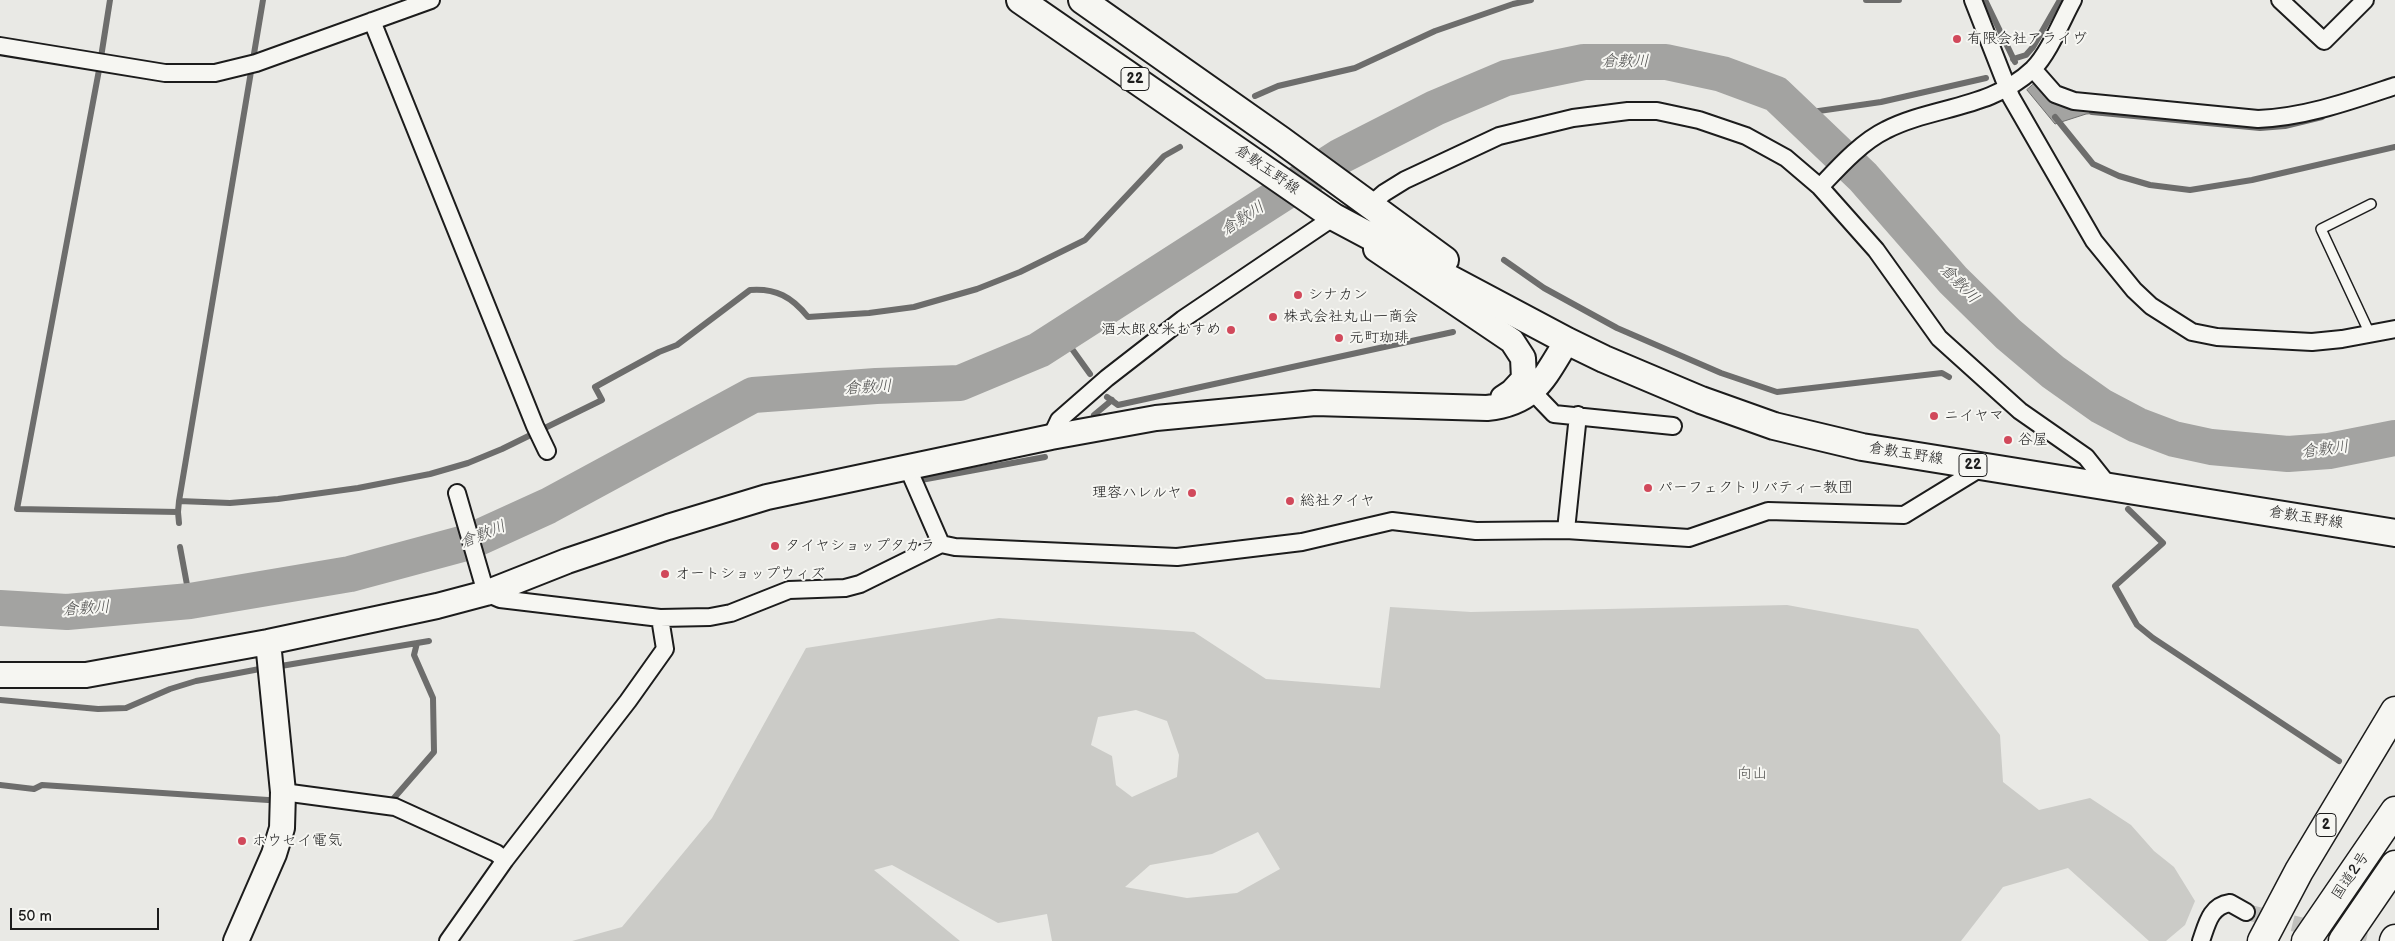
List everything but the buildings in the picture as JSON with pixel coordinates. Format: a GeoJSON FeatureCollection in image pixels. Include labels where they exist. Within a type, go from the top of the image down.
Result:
{"type":"FeatureCollection","features":[{"type":"Feature","properties":{"kind":"highway","name":"2"},"geometry":{"type":"LineString","coordinates":[[2262,941],[2299,871],[2395,710]]}},
{"type":"Feature","properties":{"kind":"highway","name":"国道2号"},"geometry":{"type":"LineString","coordinates":[[2306,941],[2395,811]]}},
{"type":"Feature","properties":{"kind":"highway","name":"国道2号"},"geometry":{"type":"LineString","coordinates":[[2343,941],[2395,865]]}},
{"type":"Feature","properties":{"kind":"main road","name":"倉敷玉野線"},"geometry":{"type":"LineString","coordinates":[[1020,0],[1334,217],[1604,359],[1701,400],[1774,426],[1862,447],[2395,533]]}},
{"type":"Feature","properties":{"kind":"main road","name":"倉敷玉野線"},"geometry":{"type":"LineString","coordinates":[[1082,0],[1281,140],[1526,319]]}},
{"type":"Feature","properties":{"kind":"street"},"geometry":{"type":"LineString","coordinates":[[0,46],[165,73],[215,73],[251,65],[431,0]]}},
{"type":"Feature","properties":{"kind":"street"},"geometry":{"type":"LineString","coordinates":[[1973,0],[2011,98],[2094,241],[2134,290],[2170,320],[2192,332],[2217,337],[2253,340],[2312,342],[2395,329]]}},
{"type":"Feature","properties":{"kind":"street"},"geometry":{"type":"LineString","coordinates":[[1822,184],[1864,145],[1892,127],[1912,119],[1959,108],[2007,87],[2033,69],[2040,60],[2073,0]]}},
{"type":"Feature","properties":{"kind":"street"},"geometry":{"type":"LineString","coordinates":[[2280,0],[2324,41],[2365,0]]}},
{"type":"Feature","properties":{"kind":"street"},"geometry":{"type":"LineString","coordinates":[[372,21],[541,438]]}},
{"type":"Feature","properties":{"kind":"street"},"geometry":{"type":"LineString","coordinates":[[2033,69],[2055,94],[2074,100],[2258,119],[2284,118],[2313,112],[2395,86]]}},
{"type":"Feature","properties":{"kind":"street"},"geometry":{"type":"LineString","coordinates":[[1363,201],[1384,193],[1405,180],[1499,136],[1573,118],[1628,111],[1657,111],[1698,120],[1746,136],[1786,158],[1822,184],[1876,250],[1939,338],[2020,411],[2086,457],[2109,486]]}},
{"type":"Feature","properties":{"kind":"street"},"geometry":{"type":"LineString","coordinates":[[1051,437],[1059,420],[1107,378],[1183,319],[1334,217],[1387,258],[1512,341],[1523,358],[1524,379],[1512,392],[1487,408]]}},
{"type":"Feature","properties":{"kind":"street"},"geometry":{"type":"LineString","coordinates":[[0,675],[86,675],[269,659],[437,606],[484,585],[567,561],[686,521],[767,497],[906,466],[1156,418],[1315,403],[1487,408],[1505,406],[1520,401],[1541,382],[1567,340]]}},
{"type":"Feature","properties":{"kind":"street"},"geometry":{"type":"LineString","coordinates":[[1532,391],[1554,414],[1673,426]]}},
{"type":"Feature","properties":{"kind":"street"},"geometry":{"type":"LineString","coordinates":[[1566,530],[1578,415]]}},
{"type":"Feature","properties":{"kind":"street"},"geometry":{"type":"LineString","coordinates":[[906,466],[941,544]]}},
{"type":"Feature","properties":{"kind":"street"},"geometry":{"type":"LineString","coordinates":[[458,496],[484,585],[500,599],[660,618],[710,617],[731,613],[788,590],[846,588],[860,584],[941,544],[955,547],[1178,557],[1302,542],[1392,521],[1476,531],[1566,530],[1689,538],[1768,511],[1904,515],[1984,466]]}},
{"type":"Feature","properties":{"kind":"street"},"geometry":{"type":"LineString","coordinates":[[448,941],[505,860],[628,701],[665,649],[660,618]]}},
{"type":"Feature","properties":{"kind":"street"},"geometry":{"type":"LineString","coordinates":[[236,941],[274,854],[282,828],[283,792],[269,659]]}},
{"type":"Feature","properties":{"kind":"street"},"geometry":{"type":"LineString","coordinates":[[283,792],[395,807],[496,853],[505,860]]}},
{"type":"Feature","properties":{"kind":"street"},"geometry":{"type":"LineString","coordinates":[[2201,941],[2211,913],[2221,904],[2230,902],[2246,912]]}},
{"type":"Feature","properties":{"kind":"lane"},"geometry":{"type":"LineString","coordinates":[[2370,334],[2321,229],[2371,204]]}},
{"type":"Feature","properties":{"kind":"green space","name":"向山"},"geometry":{"type":"Polygon","coordinates":[[[1787,605],[1918,629],[2000,735],[2003,782],[2039,810],[2090,798],[2131,825],[2154,851],[2174,867],[2195,901],[2185,925],[2166,941],[2149,941],[2068,868],[2003,887],[1961,941],[1052,941],[1047,914],[998,923],[892,865],[874,870],[960,941],[572,941],[622,927],[712,818],[806,648],[999,618],[1194,632],[1266,679],[1380,688],[1390,607],[1471,612],[1787,605]],[[1136,710],[1098,717],[1091,745],[1112,756],[1116,785],[1132,797],[1177,777],[1179,755],[1167,721],[1136,710]],[[1258,832],[1212,854],[1150,865],[1125,887],[1187,898],[1237,893],[1280,869],[1258,832]]]}},
{"type":"Feature","properties":{"kind":"shaded area"},"geometry":{"type":"Polygon","coordinates":[[[2035,83],[2055,102],[2100,111],[2099,113],[2086,114],[2055,124],[2027,90],[2035,83]]]}},
{"type":"Feature","properties":{"kind":"waterway"},"geometry":{"type":"LineString","coordinates":[[110,0],[99,70],[17,509],[178,512],[179,501],[230,503],[278,499],[358,488],[430,474],[468,463],[502,449],[602,400],[595,387],[659,352],[677,345],[750,290],[776,292],[783,295],[796,304],[808,317],[869,313],[914,307],[977,289],[1020,272],[1085,240],[1164,156],[1180,147]]}},
{"type":"Feature","properties":{"kind":"waterway"},"geometry":{"type":"LineString","coordinates":[[179,501],[263,0]]}},
{"type":"Feature","properties":{"kind":"waterway"},"geometry":{"type":"LineString","coordinates":[[1255,96],[1278,86],[1355,68],[1435,31],[1513,4],[1531,0]]}},
{"type":"Feature","properties":{"kind":"waterway"},"geometry":{"type":"LineString","coordinates":[[1866,0],[1899,0]]}},
{"type":"Feature","properties":{"kind":"waterway"},"geometry":{"type":"LineString","coordinates":[[1985,0],[2015,62]]}},
{"type":"Feature","properties":{"kind":"waterway"},"geometry":{"type":"LineString","coordinates":[[2013,59],[2026,55],[2033,47],[2060,0]]}},
{"type":"Feature","properties":{"kind":"waterway","name":"倉敷川"},"geometry":{"type":"LineString","coordinates":[[0,608],[67,612],[190,601],[350,574],[469,542],[548,506],[753,395],[876,386],[960,383],[1039,350],[1341,156],[1435,108],[1506,78],[1584,62],[1666,62],[1722,74],[1776,94],[1863,177],[1953,280],[2008,334],[2053,372],[2101,406],[2137,425],[2174,439],[2211,447],[2288,454],[2329,451],[2395,438]]}},
{"type":"Feature","properties":{"kind":"waterway"},"geometry":{"type":"LineString","coordinates":[[1798,114],[1881,102],[1986,78]]}},
{"type":"Feature","properties":{"kind":"waterway"},"geometry":{"type":"LineString","coordinates":[[2092,112],[2260,128],[2285,126],[2322,117]]}},
{"type":"Feature","properties":{"kind":"waterway"},"geometry":{"type":"LineString","coordinates":[[2055,117],[2093,164],[2119,176],[2150,185],[2190,190],[2252,180],[2395,147]]}},
{"type":"Feature","properties":{"kind":"waterway"},"geometry":{"type":"LineString","coordinates":[[1504,260],[1544,288],[1617,328],[1721,373],[1777,392],[1942,373],[1949,377]]}},
{"type":"Feature","properties":{"kind":"waterway"},"geometry":{"type":"LineString","coordinates":[[1107,397],[1118,405],[1453,332]]}},
{"type":"Feature","properties":{"kind":"waterway"},"geometry":{"type":"LineString","coordinates":[[1062,335],[1090,374]]}},
{"type":"Feature","properties":{"kind":"waterway"},"geometry":{"type":"LineString","coordinates":[[1094,415],[1112,400]]}},
{"type":"Feature","properties":{"kind":"waterway"},"geometry":{"type":"LineString","coordinates":[[921,480],[1045,457]]}},
{"type":"Feature","properties":{"kind":"waterway"},"geometry":{"type":"LineString","coordinates":[[2128,509],[2163,543],[2115,586],[2137,625],[2153,638],[2339,761]]}},
{"type":"Feature","properties":{"kind":"waterway"},"geometry":{"type":"LineString","coordinates":[[178,512],[179,523]]}},
{"type":"Feature","properties":{"kind":"waterway"},"geometry":{"type":"LineString","coordinates":[[180,547],[190,601]]}},
{"type":"Feature","properties":{"kind":"waterway"},"geometry":{"type":"LineString","coordinates":[[275,667],[429,641]]}},
{"type":"Feature","properties":{"kind":"waterway"},"geometry":{"type":"LineString","coordinates":[[394,798],[434,752],[433,698],[414,655],[417,643]]}},
{"type":"Feature","properties":{"kind":"waterway"},"geometry":{"type":"LineString","coordinates":[[0,700],[98,709],[126,708],[170,689],[196,681],[265,668]]}},
{"type":"Feature","properties":{"kind":"waterway"},"geometry":{"type":"LineString","coordinates":[[0,785],[34,789],[42,785],[268,800]]}},
{"type":"Feature","properties":{"kind":"tunnel"},"geometry":{"type":"LineString","coordinates":[[2246,912],[2366,941]]}},
{"type":"Feature","properties":{"kind":"place","name":"有限会社アライヴ"},"geometry":{"type":"Point","coordinates":[1957,39]}},
{"type":"Feature","properties":{"kind":"place","name":"シナカン"},"geometry":{"type":"Point","coordinates":[1298,295]}},
{"type":"Feature","properties":{"kind":"place","name":"株式会社丸山一商会"},"geometry":{"type":"Point","coordinates":[1273,317]}},
{"type":"Feature","properties":{"kind":"place","name":"酒太郎＆米むすめ"},"geometry":{"type":"Point","coordinates":[1231,330]}},
{"type":"Feature","properties":{"kind":"place","name":"元町珈琲"},"geometry":{"type":"Point","coordinates":[1339,338]}},
{"type":"Feature","properties":{"kind":"place","name":"ニイヤマ"},"geometry":{"type":"Point","coordinates":[1934,416]}},
{"type":"Feature","properties":{"kind":"place","name":"谷屋"},"geometry":{"type":"Point","coordinates":[2008,440]}},
{"type":"Feature","properties":{"kind":"place","name":"パーフェクトリバティー教団"},"geometry":{"type":"Point","coordinates":[1648,488]}},
{"type":"Feature","properties":{"kind":"place","name":"理容ハレルヤ"},"geometry":{"type":"Point","coordinates":[1192,493]}},
{"type":"Feature","properties":{"kind":"place","name":"総社タイヤ"},"geometry":{"type":"Point","coordinates":[1290,501]}},
{"type":"Feature","properties":{"kind":"place","name":"タイヤショップタカラ"},"geometry":{"type":"Point","coordinates":[775,546]}},
{"type":"Feature","properties":{"kind":"place","name":"オートショップウィズ"},"geometry":{"type":"Point","coordinates":[665,574]}},
{"type":"Feature","properties":{"kind":"place","name":"ホウセイ電気"},"geometry":{"type":"Point","coordinates":[242,841]}}]}
